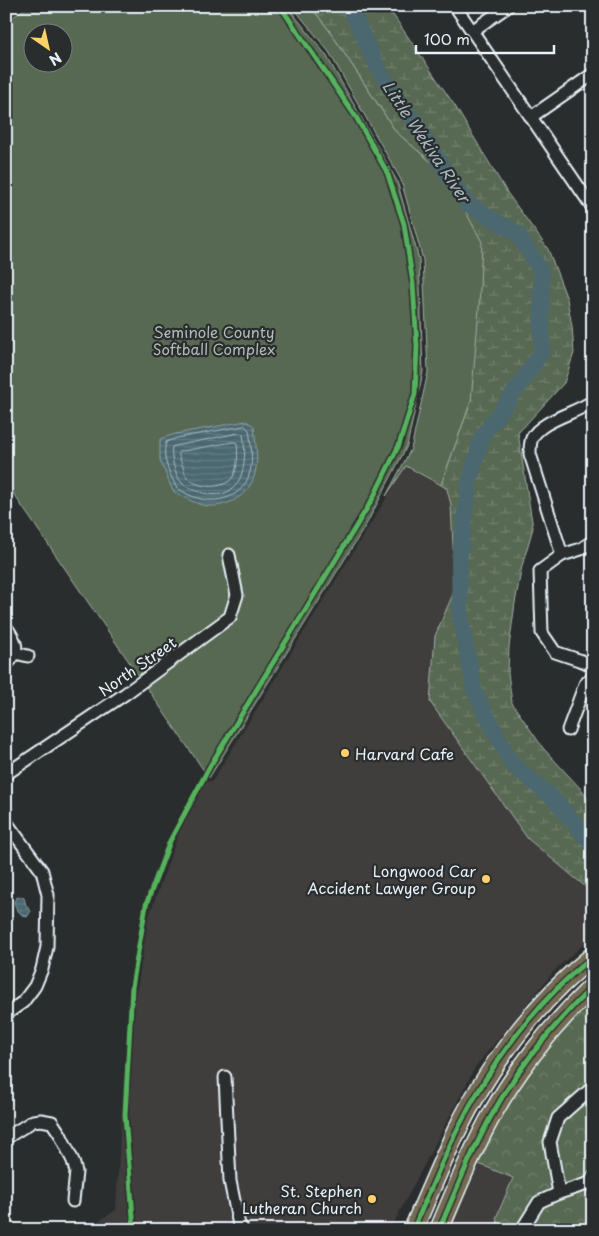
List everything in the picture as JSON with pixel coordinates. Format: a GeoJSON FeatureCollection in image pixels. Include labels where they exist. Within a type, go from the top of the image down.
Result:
{"type":"FeatureCollection","features":[{"type":"Feature","properties":{"kind":"main road"},"geometry":{"type":"LineString","coordinates":[[439,1230],[540,1006],[593,956]]}},
{"type":"Feature","properties":{"kind":"main road"},"geometry":{"type":"LineString","coordinates":[[413,1230],[457,1132],[491,1072],[574,1004],[593,986]]}},
{"type":"Feature","properties":{"kind":"street"},"geometry":{"type":"LineString","coordinates":[[455,6],[592,204]]}},
{"type":"Feature","properties":{"kind":"street"},"geometry":{"type":"LineString","coordinates":[[472,31],[508,6]]}},
{"type":"Feature","properties":{"kind":"street"},"geometry":{"type":"LineString","coordinates":[[531,117],[593,74]]}},
{"type":"Feature","properties":{"kind":"street"},"geometry":{"type":"LineString","coordinates":[[562,555],[530,454],[530,442],[540,428],[593,401]]}},
{"type":"Feature","properties":{"kind":"street"},"geometry":{"type":"LineString","coordinates":[[593,540],[581,549],[562,555],[540,571],[542,633],[555,652],[593,666]]}},
{"type":"Feature","properties":{"kind":"street","name":"North Street"},"geometry":{"type":"LineString","coordinates":[[6,774],[125,694],[230,617],[236,595],[229,555]]}},
{"type":"Feature","properties":{"kind":"street"},"geometry":{"type":"LineString","coordinates":[[6,626],[15,639],[14,657],[6,665]]}},
{"type":"Feature","properties":{"kind":"street"},"geometry":{"type":"LineString","coordinates":[[15,652],[28,656]]}},
{"type":"Feature","properties":{"kind":"street"},"geometry":{"type":"LineString","coordinates":[[568,730],[585,684],[593,677]]}},
{"type":"Feature","properties":{"kind":"street"},"geometry":{"type":"LineString","coordinates":[[6,822],[42,870],[48,895],[48,907],[47,947],[42,969],[35,986],[23,1002],[6,1014]]}},
{"type":"Feature","properties":{"kind":"street"},"geometry":{"type":"LineString","coordinates":[[225,1077],[230,1181],[239,1229]]}},
{"type":"Feature","properties":{"kind":"street"},"geometry":{"type":"LineString","coordinates":[[559,1192],[550,1142],[558,1118],[593,1088]]}},
{"type":"Feature","properties":{"kind":"street"},"geometry":{"type":"LineString","coordinates":[[6,1138],[33,1121],[52,1122],[73,1161],[76,1172],[73,1201]]}},
{"type":"Feature","properties":{"kind":"street"},"geometry":{"type":"LineString","coordinates":[[524,1230],[524,1226],[539,1202],[559,1192],[590,1183],[593,1177]]}},
{"type":"Feature","properties":{"kind":"shaded area"},"geometry":{"type":"Polygon","coordinates":[[[406,466],[447,489],[451,505],[455,589],[435,636],[528,839],[593,893],[593,936],[556,969],[476,1066],[390,1230],[246,1230],[235,1181],[230,1073],[221,1072],[225,1181],[234,1226],[227,1230],[85,1230],[116,1210],[123,1079],[148,919],[193,793],[203,776],[207,781],[211,782],[213,780],[406,466]]]}},
{"type":"Feature","properties":{"kind":"shaded area"},"geometry":{"type":"Polygon","coordinates":[[[474,1162],[513,1178],[496,1218],[500,1230],[445,1230],[474,1162]]]}},
{"type":"Feature","properties":{"kind":"green space","name":"Seminole County Softball Complex"},"geometry":{"type":"Polygon","coordinates":[[[28,6],[287,6],[326,55],[397,181],[419,259],[423,372],[407,446],[366,525],[209,778],[6,483],[6,22],[28,6]]]}},
{"type":"Feature","properties":{"kind":"green space"},"geometry":{"type":"Polygon","coordinates":[[[292,6],[310,6],[329,30],[396,132],[445,174],[482,242],[479,309],[471,401],[441,485],[406,466],[386,496],[411,449],[428,372],[423,260],[401,180],[329,52],[292,6]]]}},
{"type":"Feature","properties":{"kind":"green space"},"geometry":{"type":"Polygon","coordinates":[[[310,6],[387,6],[455,106],[508,194],[548,249],[567,299],[574,353],[564,383],[518,433],[533,528],[522,566],[515,603],[509,647],[508,673],[512,703],[543,748],[580,788],[593,806],[593,893],[528,839],[430,702],[435,636],[455,589],[451,505],[447,489],[441,485],[471,401],[445,174],[396,132],[329,30],[310,6]]]}},
{"type":"Feature","properties":{"kind":"green space"},"geometry":{"type":"Polygon","coordinates":[[[593,993],[593,1230],[500,1230],[496,1218],[513,1178],[474,1162],[524,1074],[593,993]]]}},
{"type":"Feature","properties":{"kind":"water"},"geometry":{"type":"Polygon","coordinates":[[[246,421],[254,426],[257,461],[253,480],[240,497],[227,504],[207,506],[187,499],[173,491],[160,460],[160,439],[175,434],[246,421]]]}},
{"type":"Feature","properties":{"kind":"water"},"geometry":{"type":"Polygon","coordinates":[[[21,896],[31,911],[27,917],[20,913],[14,902],[16,898],[21,896]]]}},
{"type":"Feature","properties":{"kind":"waterway","name":"Little Wekiva River"},"geometry":{"type":"LineString","coordinates":[[349,6],[380,72],[467,204],[517,233],[541,271],[542,351],[482,437],[469,484],[459,560],[460,615],[475,693],[512,764],[555,800],[593,845]]}},
{"type":"Feature","properties":{"kind":"cycle path"},"geometry":{"type":"LineString","coordinates":[[134,1230],[125,1115],[132,987],[146,905],[170,841],[210,766],[372,500],[399,445],[415,394],[417,346],[413,284],[404,224],[387,172],[356,117],[280,6]]}},
{"type":"Feature","properties":{"kind":"cycle path"},"geometry":{"type":"LineString","coordinates":[[413,1230],[456,1132],[483,1083],[533,1015],[572,974],[593,956]]}},
{"type":"Feature","properties":{"kind":"cycle path"},"geometry":{"type":"LineString","coordinates":[[439,1230],[471,1155],[504,1094],[539,1045],[593,986]]}},
{"type":"Feature","properties":{"kind":"place","name":"Harvard Cafe"},"geometry":{"type":"Point","coordinates":[345,753]}},
{"type":"Feature","properties":{"kind":"place","name":"Longwood Car Accident Lawyer Group"},"geometry":{"type":"Point","coordinates":[486,879]}},
{"type":"Feature","properties":{"kind":"place","name":"St. Stephen Lutheran Church"},"geometry":{"type":"Point","coordinates":[372,1199]}}]}
